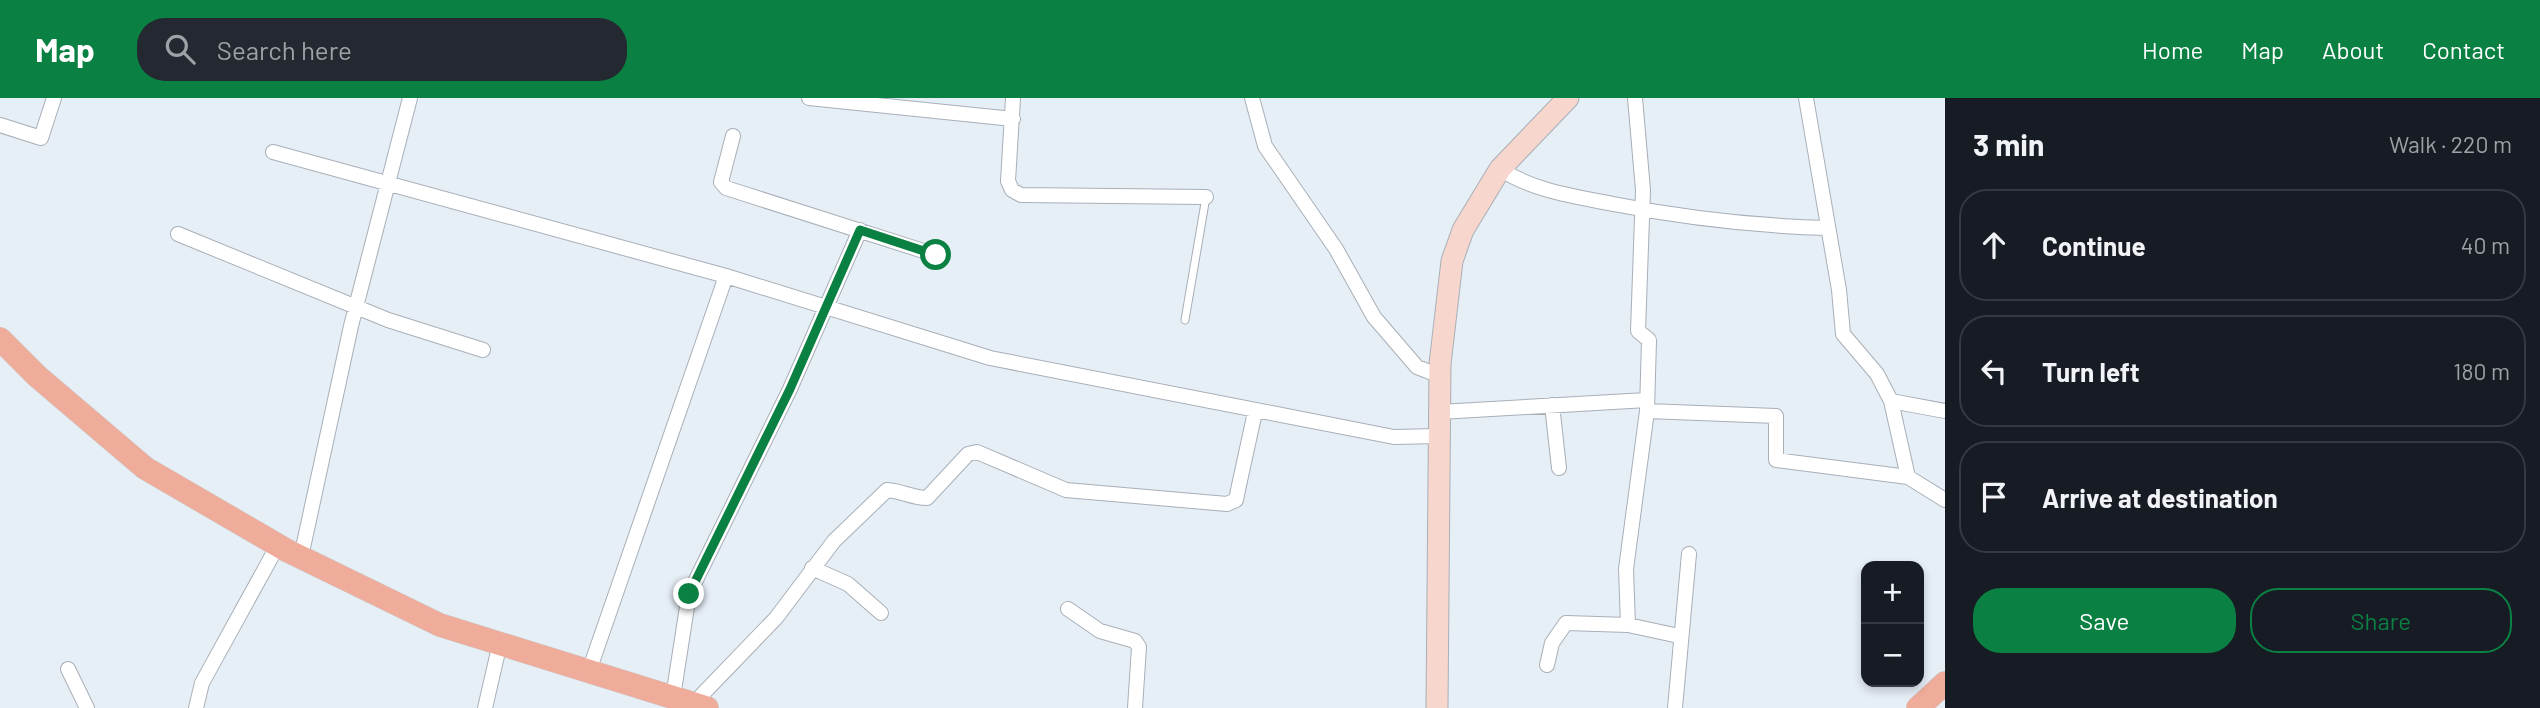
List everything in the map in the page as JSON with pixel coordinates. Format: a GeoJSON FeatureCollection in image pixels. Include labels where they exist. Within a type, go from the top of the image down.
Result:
{"type":"FeatureCollection","features":[{"type":"Feature","properties":{"kind":"main road"},"geometry":{"type":"LineString","coordinates":[[1437,708],[1440,376],[1452,261],[1463,230],[1500,169],[1568,98]]}},
{"type":"Feature","properties":{"kind":"main road"},"geometry":{"type":"LineString","coordinates":[[0,339],[37,376],[145,468],[278,545],[440,625],[691,703]]}},
{"type":"Feature","properties":{"kind":"main road"},"geometry":{"type":"LineString","coordinates":[[1917,708],[1945,683]]}},
{"type":"Feature","properties":{"kind":"street"},"geometry":{"type":"LineString","coordinates":[[0,125],[41,138],[54,98]]}},
{"type":"Feature","properties":{"kind":"street"},"geometry":{"type":"LineString","coordinates":[[301,557],[356,307],[410,98]]}},
{"type":"Feature","properties":{"kind":"street"},"geometry":{"type":"LineString","coordinates":[[809,98],[908,104],[1013,119]]}},
{"type":"Feature","properties":{"kind":"street"},"geometry":{"type":"LineString","coordinates":[[1013,98],[1008,181],[1013,190],[1021,195],[1206,197]]}},
{"type":"Feature","properties":{"kind":"street"},"geometry":{"type":"LineString","coordinates":[[1252,98],[1265,146],[1336,249],[1374,317],[1417,367],[1440,376]]}},
{"type":"Feature","properties":{"kind":"street"},"geometry":{"type":"LineString","coordinates":[[1628,625],[1626,569],[1647,405],[1648,340],[1638,331],[1642,209],[1640,134],[1635,98]]}},
{"type":"Feature","properties":{"kind":"street"},"geometry":{"type":"LineString","coordinates":[[1806,98],[1839,290],[1843,334],[1877,374],[1891,401],[1908,477]]}},
{"type":"Feature","properties":{"kind":"street"},"geometry":{"type":"LineString","coordinates":[[733,136],[722,173],[721,182],[726,188],[936,255]]}},
{"type":"Feature","properties":{"kind":"street"},"geometry":{"type":"LineString","coordinates":[[273,152],[726,276],[990,358],[1255,412],[1394,437],[1439,436]]}},
{"type":"Feature","properties":{"kind":"street"},"geometry":{"type":"LineString","coordinates":[[1500,169],[1530,185],[1642,209],[1728,223],[1828,228]]}},
{"type":"Feature","properties":{"kind":"street"},"geometry":{"type":"LineString","coordinates":[[691,703],[689,594],[723,520],[757,459],[860,230]]}},
{"type":"Feature","properties":{"kind":"street"},"geometry":{"type":"LineString","coordinates":[[178,234],[388,320],[484,351]]}},
{"type":"Feature","properties":{"kind":"street"},"geometry":{"type":"LineString","coordinates":[[589,671],[726,276]]}},
{"type":"Feature","properties":{"kind":"street"},"geometry":{"type":"LineString","coordinates":[[1891,401],[1945,411]]}},
{"type":"Feature","properties":{"kind":"street"},"geometry":{"type":"LineString","coordinates":[[1552,405],[1559,468]]}},
{"type":"Feature","properties":{"kind":"street"},"geometry":{"type":"LineString","coordinates":[[1440,412],[1552,405],[1647,405],[1776,416],[1776,460],[1908,477],[1945,500]]}},
{"type":"Feature","properties":{"kind":"street"},"geometry":{"type":"LineString","coordinates":[[691,703],[776,618],[798,592],[812,568],[875,499],[887,490],[899,491],[914,498],[927,498],[968,454],[977,452],[1066,489],[1227,504],[1236,500],[1255,412]]}},
{"type":"Feature","properties":{"kind":"street"},"geometry":{"type":"LineString","coordinates":[[196,708],[202,683],[278,545]]}},
{"type":"Feature","properties":{"kind":"street"},"geometry":{"type":"LineString","coordinates":[[1675,708],[1679,636],[1689,554]]}},
{"type":"Feature","properties":{"kind":"street"},"geometry":{"type":"LineString","coordinates":[[812,568],[848,584],[881,613]]}},
{"type":"Feature","properties":{"kind":"street"},"geometry":{"type":"LineString","coordinates":[[1068,609],[1100,631],[1135,641],[1139,647],[1135,708]]}},
{"type":"Feature","properties":{"kind":"street"},"geometry":{"type":"LineString","coordinates":[[1547,665],[1552,643],[1566,623],[1628,625],[1679,636]]}},
{"type":"Feature","properties":{"kind":"street"},"geometry":{"type":"LineString","coordinates":[[485,708],[500,643]]}},
{"type":"Feature","properties":{"kind":"street"},"geometry":{"type":"LineString","coordinates":[[68,669],[87,708]]}},
{"type":"Feature","properties":{"kind":"lane"},"geometry":{"type":"LineString","coordinates":[[1185,320],[1206,197]]}},
{"type":"Feature","properties":{"kind":"route"},"geometry":{"type":"LineString","coordinates":[[689,594],[702,562],[738,490],[757,459],[790,389],[860,230],[936,255]]}}]}
